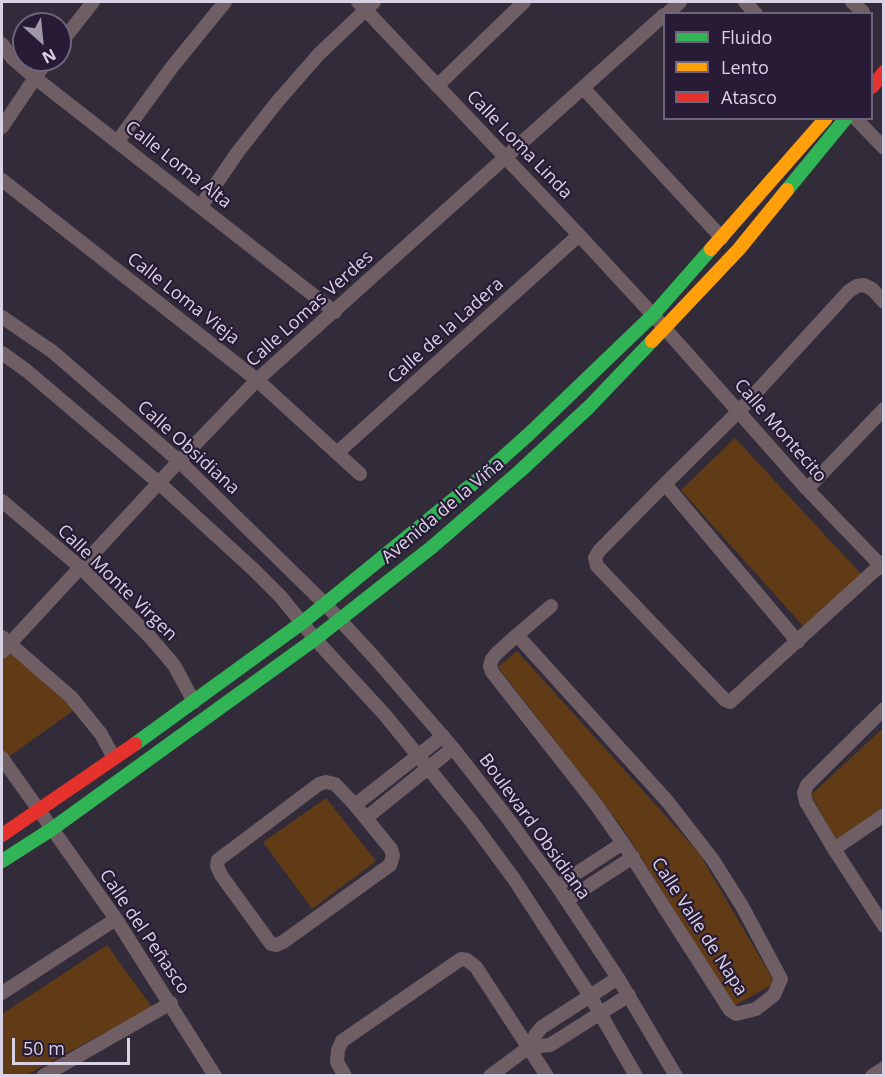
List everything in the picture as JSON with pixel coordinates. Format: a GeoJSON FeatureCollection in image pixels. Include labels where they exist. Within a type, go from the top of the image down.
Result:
{"type":"FeatureCollection","features":[{"type":"Feature","properties":{"kind":"street"},"geometry":{"type":"LineString","coordinates":[[118,141],[172,67],[225,2]]}},
{"type":"Feature","properties":{"kind":"street"},"geometry":{"type":"LineString","coordinates":[[437,86],[524,2]]}},
{"type":"Feature","properties":{"kind":"street"},"geometry":{"type":"LineString","coordinates":[[852,2],[863,12]]}},
{"type":"Feature","properties":{"kind":"street"},"geometry":{"type":"LineString","coordinates":[[72,27],[89,3]]}},
{"type":"Feature","properties":{"kind":"street"},"geometry":{"type":"LineString","coordinates":[[201,206],[237,153],[277,102],[366,4]]}},
{"type":"Feature","properties":{"kind":"street","name":"Calle Loma Linda"},"geometry":{"type":"LineString","coordinates":[[366,4],[437,86],[653,315]]}},
{"type":"Feature","properties":{"kind":"street","name":"Calle Lomas Verdes"},"geometry":{"type":"LineString","coordinates":[[4,645],[257,380],[663,20]]}},
{"type":"Feature","properties":{"kind":"street","name":"Calle Loma Alta"},"geometry":{"type":"LineString","coordinates":[[2,44],[12,58],[34,77],[335,312]]}},
{"type":"Feature","properties":{"kind":"street"},"geometry":{"type":"LineString","coordinates":[[2,127],[38,72]]}},
{"type":"Feature","properties":{"kind":"street"},"geometry":{"type":"LineString","coordinates":[[873,86],[884,72]]}},
{"type":"Feature","properties":{"kind":"street"},"geometry":{"type":"LineString","coordinates":[[584,89],[722,238]]}},
{"type":"Feature","properties":{"kind":"street","name":"Avenida de la Viña"},"geometry":{"type":"LineString","coordinates":[[2,835],[39,812],[194,702],[326,605],[496,463],[653,315],[824,120]]}},
{"type":"Feature","properties":{"kind":"street","name":"Avenida de la Viña"},"geometry":{"type":"LineString","coordinates":[[2,861],[52,829],[315,639],[432,546],[520,471],[589,406],[739,249],[844,120]]}},
{"type":"Feature","properties":{"kind":"street"},"geometry":{"type":"LineString","coordinates":[[857,120],[884,148]]}},
{"type":"Feature","properties":{"kind":"street","name":"Calle Loma Vieja"},"geometry":{"type":"LineString","coordinates":[[2,180],[257,380],[360,474]]}},
{"type":"Feature","properties":{"kind":"street","name":"Calle de la Ladera"},"geometry":{"type":"LineString","coordinates":[[337,453],[579,235]]}},
{"type":"Feature","properties":{"kind":"street"},"geometry":{"type":"LineString","coordinates":[[882,566],[730,702],[724,700],[597,566],[596,558],[599,551],[739,411],[849,291],[864,285],[872,289],[884,302]]}},
{"type":"Feature","properties":{"kind":"street","name":"Calle Montecito"},"geometry":{"type":"LineString","coordinates":[[653,315],[807,489],[882,566]]}},
{"type":"Feature","properties":{"kind":"street","name":"Calle Obsidiana"},"geometry":{"type":"LineString","coordinates":[[2,317],[52,352],[179,461],[339,619]]}},
{"type":"Feature","properties":{"kind":"street"},"geometry":{"type":"LineString","coordinates":[[2,353],[27,371],[159,483],[254,570],[351,676],[429,767],[514,879],[601,1013],[636,1076]]}},
{"type":"Feature","properties":{"kind":"street"},"geometry":{"type":"LineString","coordinates":[[807,489],[884,409]]}},
{"type":"Feature","properties":{"kind":"street"},"geometry":{"type":"LineString","coordinates":[[665,484],[798,642]]}},
{"type":"Feature","properties":{"kind":"street","name":"Calle Monte Virgen"},"geometry":{"type":"LineString","coordinates":[[2,501],[80,567],[150,637],[174,665],[194,702]]}},
{"type":"Feature","properties":{"kind":"street","name":"Calle Valle de Napa"},"geometry":{"type":"LineString","coordinates":[[517,635],[668,802],[713,860],[742,906],[779,973],[780,985],[766,1003],[745,1013],[736,1014],[730,1010],[624,843],[492,672],[490,666],[492,659],[517,635],[551,606]]}},
{"type":"Feature","properties":{"kind":"street","name":"Boulevard Obsidiana"},"geometry":{"type":"LineString","coordinates":[[339,619],[443,736],[506,816],[567,900],[629,995],[676,1076]]}},
{"type":"Feature","properties":{"kind":"street"},"geometry":{"type":"LineString","coordinates":[[4,645],[70,697],[101,734],[114,758]]}},
{"type":"Feature","properties":{"kind":"street"},"geometry":{"type":"LineString","coordinates":[[884,710],[807,784],[804,793],[806,802],[834,849],[884,926]]}},
{"type":"Feature","properties":{"kind":"street"},"geometry":{"type":"LineString","coordinates":[[355,806],[443,736]]}},
{"type":"Feature","properties":{"kind":"street"},"geometry":{"type":"LineString","coordinates":[[366,818],[453,748]]}},
{"type":"Feature","properties":{"kind":"street","name":"Calle del Peñasco"},"geometry":{"type":"LineString","coordinates":[[2,758],[116,919],[215,1076]]}},
{"type":"Feature","properties":{"kind":"street"},"geometry":{"type":"LineString","coordinates":[[326,782],[335,784],[355,806],[391,849],[393,856],[390,865],[283,942],[276,945],[271,944],[221,875],[217,866],[218,860],[319,784],[326,782]]}},
{"type":"Feature","properties":{"kind":"street"},"geometry":{"type":"LineString","coordinates":[[834,849],[884,815]]}},
{"type":"Feature","properties":{"kind":"street"},"geometry":{"type":"LineString","coordinates":[[557,886],[624,843]]}},
{"type":"Feature","properties":{"kind":"street"},"geometry":{"type":"LineString","coordinates":[[567,900],[633,857]]}},
{"type":"Feature","properties":{"kind":"street"},"geometry":{"type":"LineString","coordinates":[[2,993],[116,919]]}},
{"type":"Feature","properties":{"kind":"street"},"geometry":{"type":"LineString","coordinates":[[345,1076],[338,1062],[338,1050],[342,1041],[461,959],[467,960],[476,967],[547,1076]]}},
{"type":"Feature","properties":{"kind":"street"},"geometry":{"type":"LineString","coordinates":[[490,1076],[529,1047],[542,1027],[618,978]]}},
{"type":"Feature","properties":{"kind":"street"},"geometry":{"type":"LineString","coordinates":[[529,1047],[550,1045],[629,995]]}},
{"type":"Feature","properties":{"kind":"street"},"geometry":{"type":"LineString","coordinates":[[43,1076],[171,1003]]}},
{"type":"Feature","properties":{"kind":"street"},"geometry":{"type":"LineString","coordinates":[[873,1076],[884,1068]]}},
{"type":"Feature","properties":{"kind":"shaded area"},"geometry":{"type":"Polygon","coordinates":[[[735,438],[862,575],[804,627],[681,490],[735,438]]]}},
{"type":"Feature","properties":{"kind":"shaded area"},"geometry":{"type":"Polygon","coordinates":[[[9,649],[77,708],[7,758],[2,751],[2,656],[9,649]]]}},
{"type":"Feature","properties":{"kind":"shaded area"},"geometry":{"type":"Polygon","coordinates":[[[517,651],[699,853],[775,983],[734,1006],[624,830],[498,667],[517,651]]]}},
{"type":"Feature","properties":{"kind":"shaded area"},"geometry":{"type":"Polygon","coordinates":[[[883,728],[883,807],[836,839],[811,795],[883,728]]]}},
{"type":"Feature","properties":{"kind":"shaded area"},"geometry":{"type":"Polygon","coordinates":[[[326,798],[376,861],[312,909],[263,842],[326,798]]]}},
{"type":"Feature","properties":{"kind":"shaded area"},"geometry":{"type":"Polygon","coordinates":[[[107,945],[152,1007],[26,1075],[2,1076],[2,1014],[107,945]]]}},
{"type":"Feature","properties":{"kind":"traffic: fast"},"geometry":{"type":"LineString","coordinates":[[787,190],[844,120]]}},
{"type":"Feature","properties":{"kind":"traffic: fast"},"geometry":{"type":"LineString","coordinates":[[135,744],[303,622],[481,477],[653,315],[711,249]]}},
{"type":"Feature","properties":{"kind":"traffic: fast"},"geometry":{"type":"LineString","coordinates":[[2,861],[52,829],[315,639],[432,547],[520,471],[589,407],[652,341]]}},
{"type":"Feature","properties":{"kind":"traffic: slow"},"geometry":{"type":"LineString","coordinates":[[711,249],[824,120]]}},
{"type":"Feature","properties":{"kind":"traffic: slow"},"geometry":{"type":"LineString","coordinates":[[652,341],[739,249],[787,190]]}},
{"type":"Feature","properties":{"kind":"traffic: jam"},"geometry":{"type":"LineString","coordinates":[[873,86],[884,72]]}},
{"type":"Feature","properties":{"kind":"traffic: jam"},"geometry":{"type":"LineString","coordinates":[[2,835],[135,744]]}}]}
